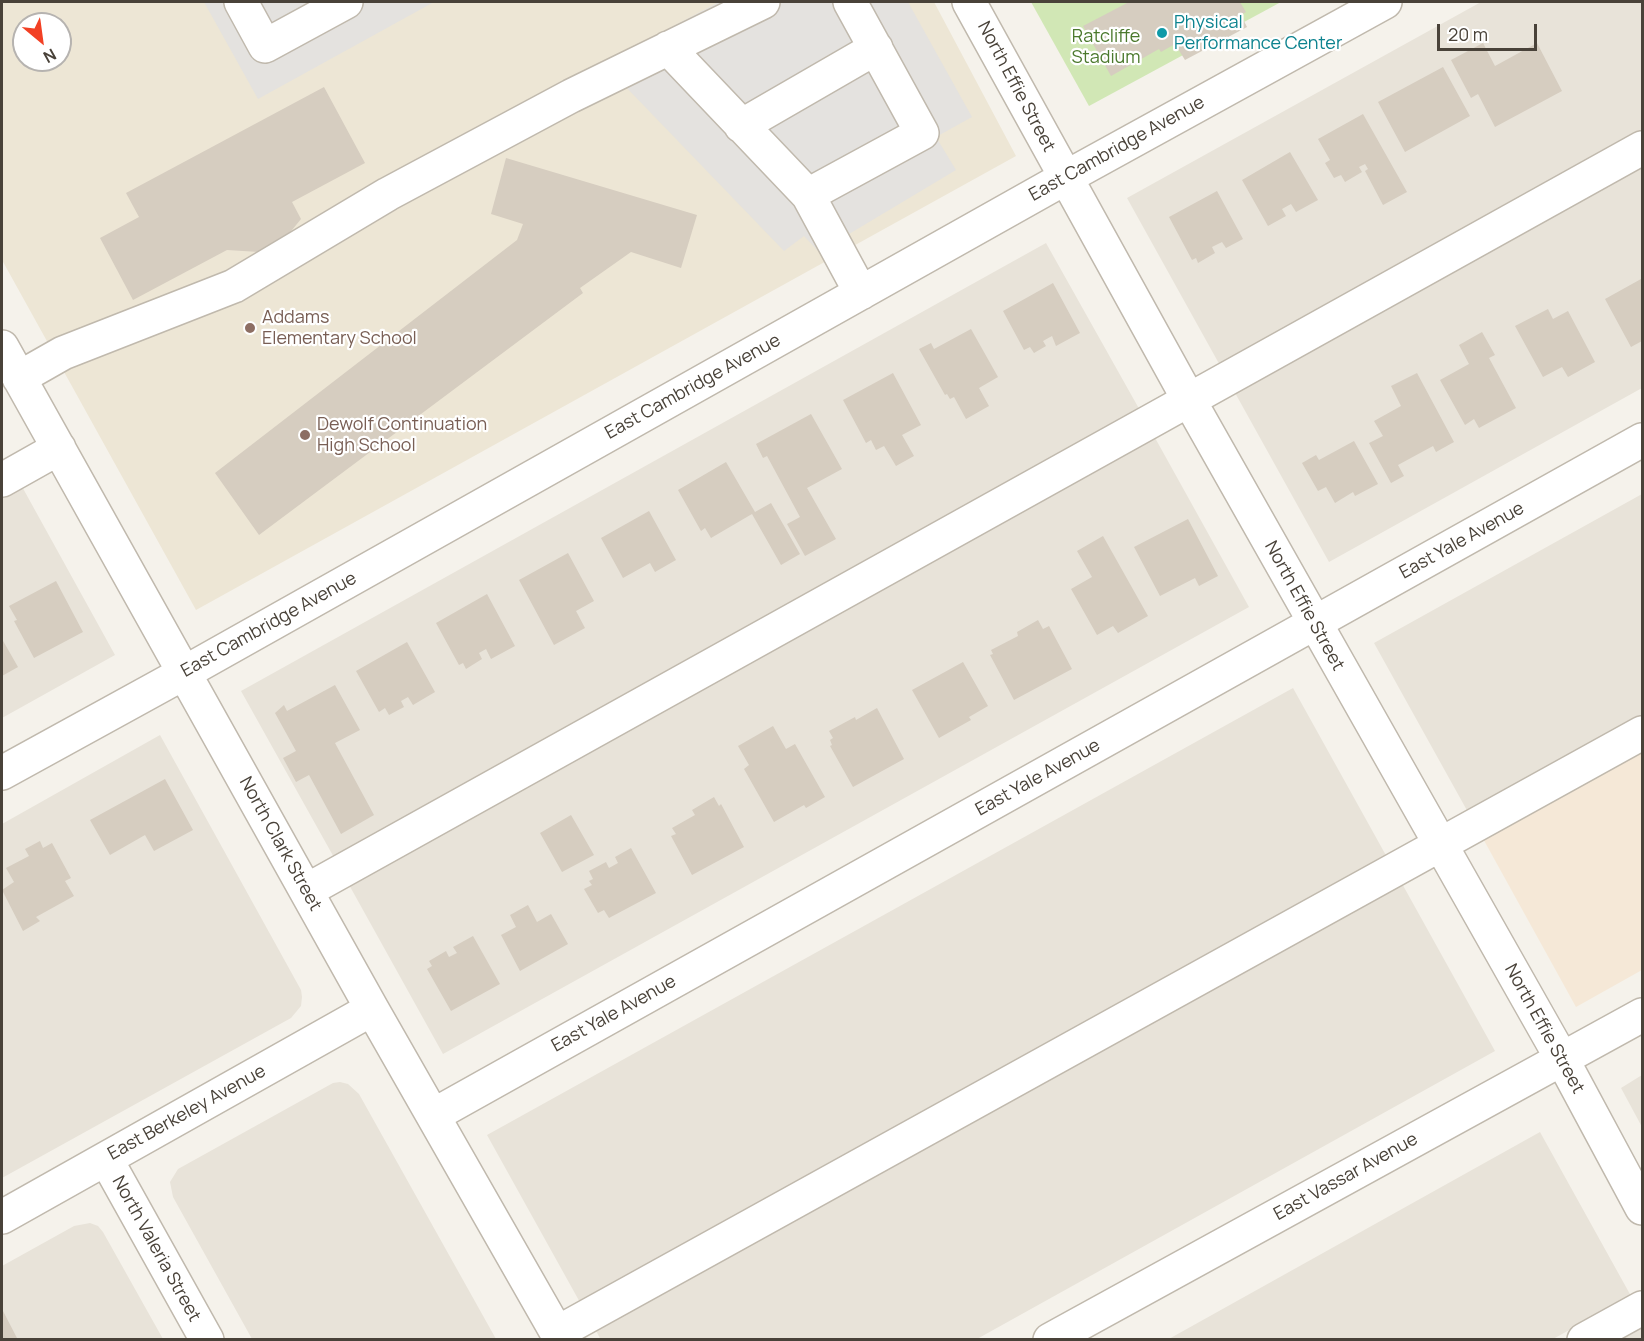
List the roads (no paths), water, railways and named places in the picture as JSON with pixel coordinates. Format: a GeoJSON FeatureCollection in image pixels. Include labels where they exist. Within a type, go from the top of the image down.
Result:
{"type":"FeatureCollection","features":[{"type":"Feature","properties":{"kind":"street"},"geometry":{"type":"LineString","coordinates":[[241,2],[266,46],[346,2]]}},
{"type":"Feature","properties":{"kind":"street"},"geometry":{"type":"LineString","coordinates":[[19,378],[63,353],[234,286],[388,194],[571,96],[763,2]]}},
{"type":"Feature","properties":{"kind":"street"},"geometry":{"type":"LineString","coordinates":[[808,195],[922,133],[850,2]]}},
{"type":"Feature","properties":{"kind":"street","name":"North Effie Street"},"geometry":{"type":"LineString","coordinates":[[969,2],[1314,624],[1562,1059],[1642,1208]]}},
{"type":"Feature","properties":{"kind":"street","name":"East Cambridge Avenue"},"geometry":{"type":"LineString","coordinates":[[2,773],[1065,178],[1385,2]]}},
{"type":"Feature","properties":{"kind":"street"},"geometry":{"type":"LineString","coordinates":[[668,48],[808,195],[861,293]]}},
{"type":"Feature","properties":{"kind":"street"},"geometry":{"type":"LineString","coordinates":[[741,126],[876,48]]}},
{"type":"Feature","properties":{"kind":"street"},"geometry":{"type":"LineString","coordinates":[[306,891],[1642,148]]}},
{"type":"Feature","properties":{"kind":"street","name":"North Clark Street"},"geometry":{"type":"LineString","coordinates":[[2,347],[372,1009],[559,1336]]}},
{"type":"Feature","properties":{"kind":"street","name":"East Yale Avenue"},"geometry":{"type":"LineString","coordinates":[[434,1115],[1642,440]]}},
{"type":"Feature","properties":{"kind":"street"},"geometry":{"type":"LineString","coordinates":[[2,480],[59,448]]}},
{"type":"Feature","properties":{"kind":"street"},"geometry":{"type":"LineString","coordinates":[[559,1336],[1642,733]]}},
{"type":"Feature","properties":{"kind":"street","name":"East Berkeley Avenue"},"geometry":{"type":"LineString","coordinates":[[2,1217],[372,1009]]}},
{"type":"Feature","properties":{"kind":"street","name":"East Vassar Avenue"},"geometry":{"type":"LineString","coordinates":[[1050,1340],[1642,1015]]}},
{"type":"Feature","properties":{"kind":"street","name":"North Valeria Street"},"geometry":{"type":"LineString","coordinates":[[106,1159],[207,1340]]}},
{"type":"Feature","properties":{"kind":"street"},"geometry":{"type":"LineString","coordinates":[[1584,1340],[1642,1308]]}},
{"type":"Feature","properties":{"kind":"place","name":"Physical Performance Center"},"geometry":{"type":"Point","coordinates":[1162,33]}},
{"type":"Feature","properties":{"kind":"place","name":"Addams Elementary School"},"geometry":{"type":"Point","coordinates":[250,328]}},
{"type":"Feature","properties":{"kind":"place","name":"Dewolf Continuation High School"},"geometry":{"type":"Point","coordinates":[305,435]}},
{"type":"Feature","properties":{"kind":"park label","name":"Ratcliffe Stadium"},"geometry":{"type":"Point","coordinates":[1106,47]}}]}
